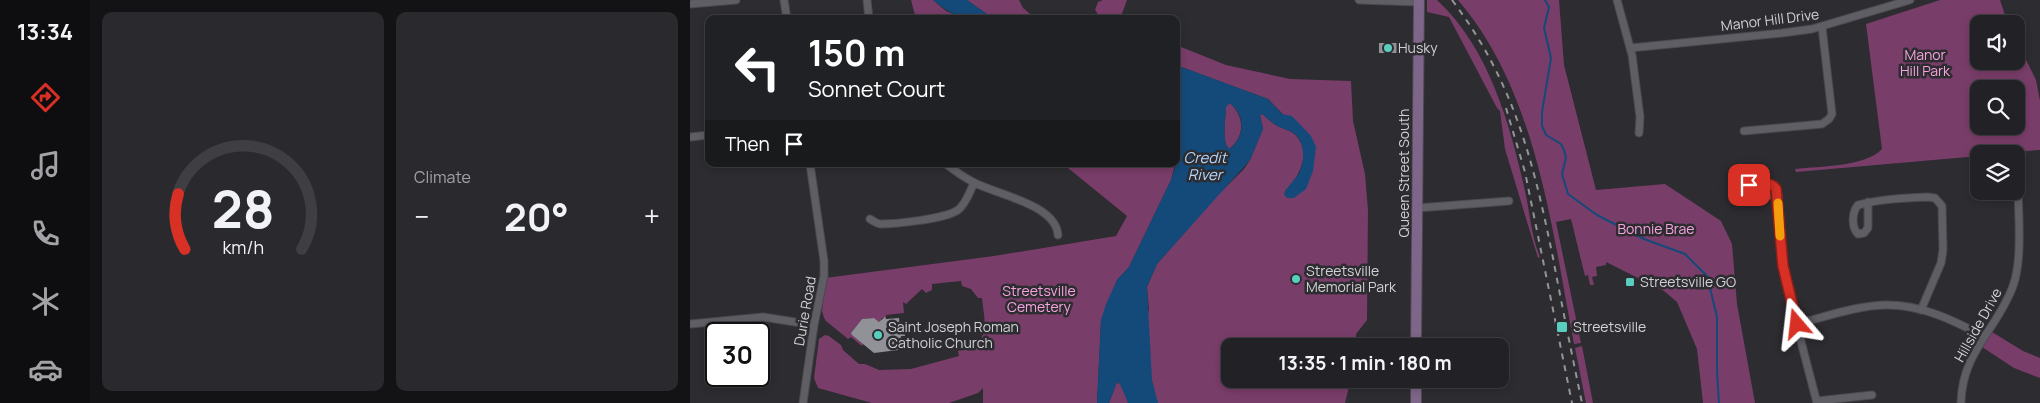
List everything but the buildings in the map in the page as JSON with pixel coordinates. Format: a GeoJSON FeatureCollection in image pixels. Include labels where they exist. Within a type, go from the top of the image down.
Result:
{"type":"FeatureCollection","features":[{"type":"Feature","properties":{"kind":"main road","name":"Queen Street South"},"geometry":{"type":"LineString","coordinates":[[1416,338],[1419,1]]}},
{"type":"Feature","properties":{"kind":"main road"},"geometry":{"type":"LineString","coordinates":[[1416,388],[1416,403]]}},
{"type":"Feature","properties":{"kind":"street"},"geometry":{"type":"LineString","coordinates":[[690,4],[736,0]]}},
{"type":"Feature","properties":{"kind":"street"},"geometry":{"type":"LineString","coordinates":[[784,0],[786,15]]}},
{"type":"Feature","properties":{"kind":"street"},"geometry":{"type":"LineString","coordinates":[[867,0],[869,15]]}},
{"type":"Feature","properties":{"kind":"street"},"geometry":{"type":"LineString","coordinates":[[1359,0],[1419,1]]}},
{"type":"Feature","properties":{"kind":"street"},"geometry":{"type":"LineString","coordinates":[[1617,0],[1636,78],[1639,133]]}},
{"type":"Feature","properties":{"kind":"street","name":"Manor Hill Drive"},"geometry":{"type":"LineString","coordinates":[[1630,48],[1782,34],[1822,26],[1894,2],[1910,0]]}},
{"type":"Feature","properties":{"kind":"street"},"geometry":{"type":"LineString","coordinates":[[1744,131],[1822,124],[1829,119],[1832,114],[1822,26]]}},
{"type":"Feature","properties":{"kind":"street"},"geometry":{"type":"LineString","coordinates":[[690,137],[705,135]]}},
{"type":"Feature","properties":{"kind":"street","name":"Durie Road"},"geometry":{"type":"LineString","coordinates":[[804,403],[814,325],[824,276],[824,261],[810,167]]}},
{"type":"Feature","properties":{"kind":"street"},"geometry":{"type":"LineString","coordinates":[[950,167],[974,183],[1033,206],[1053,221],[1057,226],[1058,235]]}},
{"type":"Feature","properties":{"kind":"street"},"geometry":{"type":"LineString","coordinates":[[870,219],[878,224],[935,218],[958,209],[967,198],[974,183]]}},
{"type":"Feature","properties":{"kind":"street"},"geometry":{"type":"LineString","coordinates":[[1778,195],[1783,266],[1817,402],[1872,395]]}},
{"type":"Feature","properties":{"kind":"street"},"geometry":{"type":"LineString","coordinates":[[1868,202],[1928,197],[1935,198],[1942,206],[1943,257],[1921,310]]}},
{"type":"Feature","properties":{"kind":"street","name":"Hillside Drive"},"geometry":{"type":"LineString","coordinates":[[1961,403],[1962,386],[1967,368],[1983,336],[2007,300],[2017,272],[2018,200]]}},
{"type":"Feature","properties":{"kind":"street"},"geometry":{"type":"LineString","coordinates":[[1417,208],[1509,201]]}},
{"type":"Feature","properties":{"kind":"street"},"geometry":{"type":"LineString","coordinates":[[1797,324],[1873,306],[1896,306],[1936,314],[1983,336]]}},
{"type":"Feature","properties":{"kind":"street"},"geometry":{"type":"LineString","coordinates":[[690,324],[763,317],[814,325]]}},
{"type":"Feature","properties":{"kind":"green space"},"geometry":{"type":"Polygon","coordinates":[[[911,0],[933,0],[946,11],[956,15],[915,15],[911,0]]]}},
{"type":"Feature","properties":{"kind":"green space"},"geometry":{"type":"Polygon","coordinates":[[[967,0],[1019,0],[1023,8],[1031,15],[988,15],[967,0]]]}},
{"type":"Feature","properties":{"kind":"green space"},"geometry":{"type":"Polygon","coordinates":[[[1103,0],[1127,0],[1121,15],[1099,15],[1095,10],[1098,2],[1103,0]]]}},
{"type":"Feature","properties":{"kind":"green space"},"geometry":{"type":"Polygon","coordinates":[[[1427,0],[1437,0],[1455,19],[1471,41],[1495,88],[1519,166],[1540,257],[1538,258],[1505,149],[1500,111],[1449,17],[1427,12],[1427,0]]]}},
{"type":"Feature","properties":{"kind":"green space","name":"Bonnie Brae"},"geometry":{"type":"Polygon","coordinates":[[[1458,0],[1559,0],[1564,65],[1596,190],[1665,184],[1721,221],[1732,244],[1737,304],[1755,403],[1703,403],[1697,349],[1677,302],[1664,291],[1606,262],[1606,265],[1596,267],[1597,276],[1592,277],[1594,285],[1590,285],[1588,275],[1585,276],[1571,219],[1556,222],[1581,343],[1574,344],[1548,209],[1524,119],[1506,77],[1485,37],[1458,0]]]}},
{"type":"Feature","properties":{"kind":"green space","name":"Manor Hill Park"},"geometry":{"type":"Polygon","coordinates":[[[1940,0],[2000,0],[2005,15],[1970,15],[1970,70],[2025,70],[2025,57],[2036,80],[2040,101],[2040,150],[2025,151],[2025,145],[1970,145],[1970,157],[1796,172],[1795,169],[1842,165],[1865,159],[1882,149],[1866,24],[1940,0]]]}},
{"type":"Feature","properties":{"kind":"green space"},"geometry":{"type":"Polygon","coordinates":[[[1180,47],[1226,65],[1290,79],[1351,81],[1353,121],[1365,174],[1368,210],[1367,320],[1356,334],[1356,338],[1221,338],[1221,388],[1349,388],[1345,403],[1109,403],[1117,382],[1119,384],[1149,310],[1147,287],[1157,264],[1214,199],[1244,169],[1250,160],[1263,129],[1260,115],[1262,114],[1274,124],[1293,133],[1302,145],[1303,159],[1298,173],[1285,191],[1287,198],[1315,147],[1268,99],[1180,66],[1180,47]]]}},
{"type":"Feature","properties":{"kind":"green space"},"geometry":{"type":"Polygon","coordinates":[[[1230,103],[1238,114],[1241,127],[1238,139],[1229,149],[1225,141],[1224,129],[1226,106],[1230,103]]]}},
{"type":"Feature","properties":{"kind":"green space","name":"Streetsville Cemetery"},"geometry":{"type":"Polygon","coordinates":[[[1065,167],[1174,167],[1171,180],[1129,267],[1117,280],[1101,321],[1097,403],[983,403],[983,388],[978,393],[949,403],[872,403],[818,388],[814,378],[819,339],[825,335],[841,345],[843,350],[859,364],[865,364],[879,370],[911,369],[959,356],[958,351],[977,343],[984,332],[985,325],[982,298],[978,298],[971,289],[962,286],[961,281],[932,284],[932,290],[926,293],[922,289],[906,304],[903,302],[904,313],[886,315],[886,319],[882,318],[880,323],[874,318],[862,319],[851,333],[863,344],[862,346],[851,337],[848,339],[824,318],[822,311],[825,278],[994,256],[1116,236],[1127,216],[1065,167]]]}},
{"type":"Feature","properties":{"kind":"green space"},"geometry":{"type":"Polygon","coordinates":[[[1992,332],[2023,351],[2040,358],[2040,378],[2014,368],[1982,347],[1992,332]]]}},
{"type":"Feature","properties":{"kind":"green space"},"geometry":{"type":"Polygon","coordinates":[[[1582,346],[1593,403],[1586,403],[1575,348],[1582,346]]]}},
{"type":"Feature","properties":{"kind":"water"},"geometry":{"type":"Polygon","coordinates":[[[933,0],[967,0],[988,15],[957,15],[933,0]]]}},
{"type":"Feature","properties":{"kind":"water","name":"Credit River"},"geometry":{"type":"Polygon","coordinates":[[[1180,66],[1268,99],[1282,114],[1292,116],[1311,136],[1316,147],[1313,171],[1306,189],[1294,198],[1287,198],[1284,194],[1301,167],[1303,158],[1302,145],[1296,135],[1274,124],[1262,114],[1260,115],[1263,129],[1250,160],[1157,264],[1147,287],[1152,380],[1158,403],[1128,403],[1120,384],[1117,382],[1109,403],[1097,403],[1101,320],[1106,304],[1117,280],[1129,267],[1171,180],[1175,167],[1180,167],[1180,66]],[[1230,103],[1226,107],[1225,141],[1229,149],[1241,133],[1242,127],[1239,114],[1230,103]]]}},
{"type":"Feature","properties":{"kind":"waterway"},"geometry":{"type":"LineString","coordinates":[[1545,0],[1549,7],[1544,28],[1551,58],[1542,112],[1542,126],[1546,135],[1561,144],[1564,150],[1566,158],[1562,174],[1568,194],[1597,215],[1644,239],[1685,254],[1707,276],[1717,317],[1719,403]]}},
{"type":"Feature","properties":{"kind":"railway"},"geometry":{"type":"LineString","coordinates":[[1452,0],[1491,61],[1506,92],[1529,155],[1538,188],[1582,403]]}},
{"type":"Feature","properties":{"kind":"railway"},"geometry":{"type":"LineString","coordinates":[[1506,108],[1525,172],[1572,403]]}},
{"type":"Feature","properties":{"kind":"slow traffic"},"geometry":{"type":"LineString","coordinates":[[1778,203],[1780,236]]}},
{"type":"Feature","properties":{"kind":"place","name":"Husky"},"geometry":{"type":"Point","coordinates":[1388,48]}},
{"type":"Feature","properties":{"kind":"place","name":"Streetsville Memorial Park"},"geometry":{"type":"Point","coordinates":[1296,279]}},
{"type":"Feature","properties":{"kind":"place","name":"Streetsville GO"},"geometry":{"type":"Point","coordinates":[1630,282]}},
{"type":"Feature","properties":{"kind":"place","name":"Streetsville"},"geometry":{"type":"Point","coordinates":[1562,327]}},
{"type":"Feature","properties":{"kind":"place","name":"Saint Joseph Roman Catholic Church"},"geometry":{"type":"Point","coordinates":[878,335]}},
{"type":"Feature","properties":{"kind":"route"},"geometry":{"type":"LineString","coordinates":[[1749,185],[1768,183],[1776,189],[1785,280],[1797,324]]}}]}
